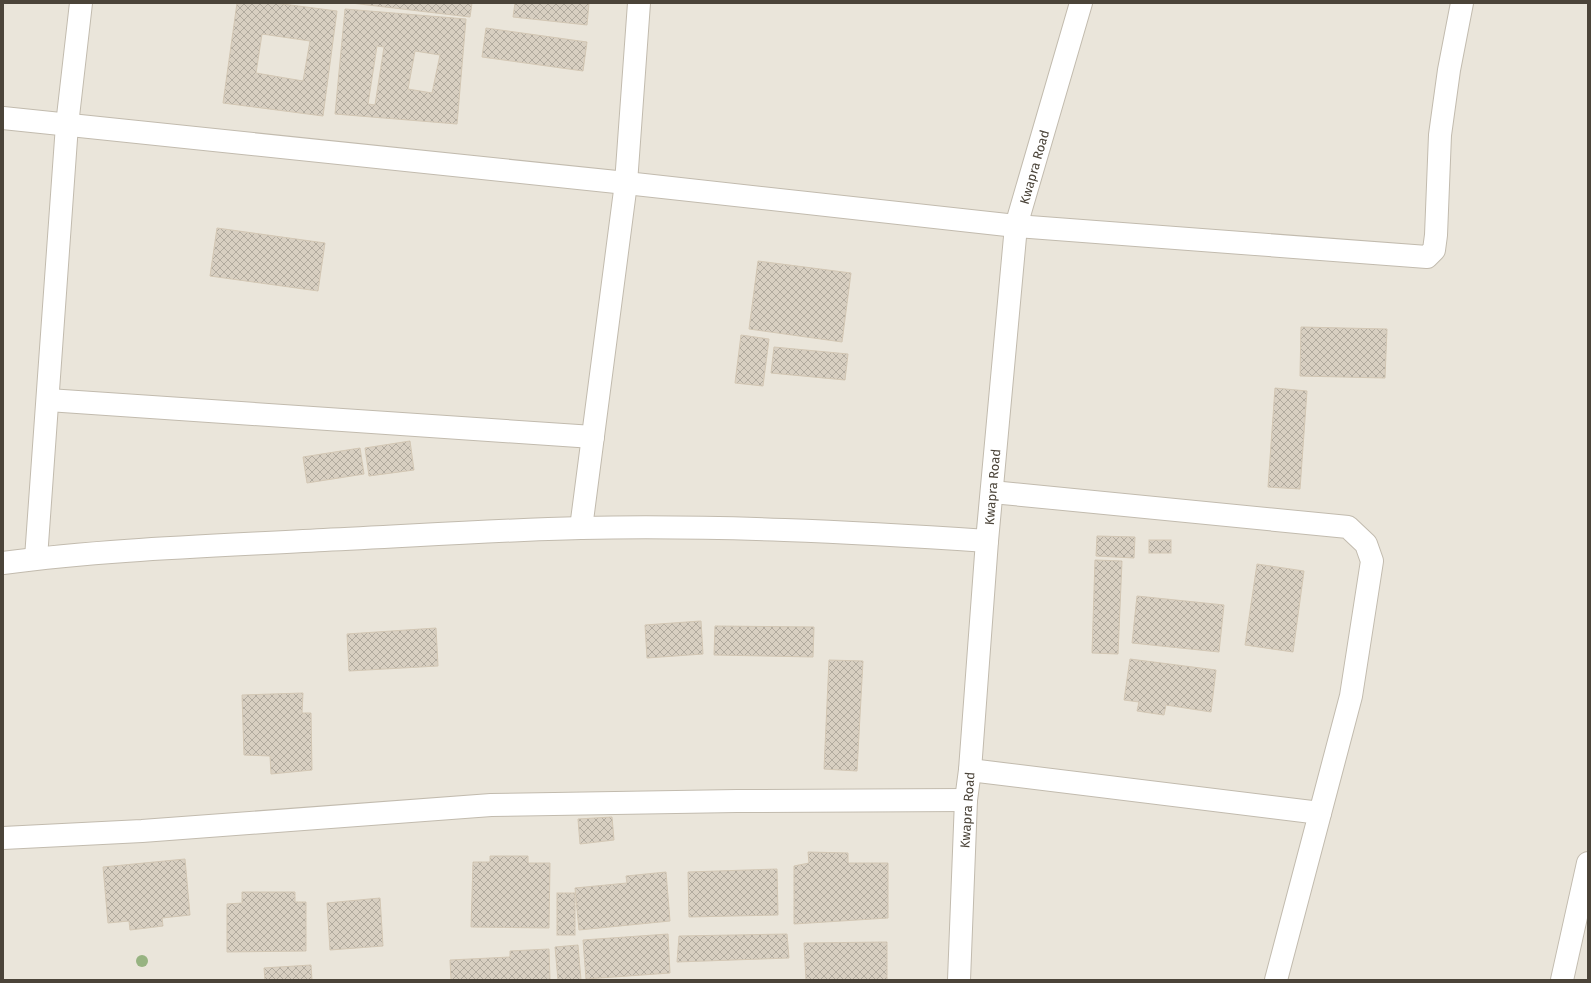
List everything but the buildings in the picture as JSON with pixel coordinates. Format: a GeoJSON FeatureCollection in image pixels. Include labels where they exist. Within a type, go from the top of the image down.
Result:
{"type":"FeatureCollection","features":[{"type":"Feature","properties":{"kind":"street"},"geometry":{"type":"LineString","coordinates":[[36,558],[67,125],[81,3]]}},
{"type":"Feature","properties":{"kind":"street"},"geometry":{"type":"LineString","coordinates":[[581,528],[626,183],[639,3]]}},
{"type":"Feature","properties":{"kind":"street","name":"Kwapra Road"},"geometry":{"type":"LineString","coordinates":[[958,980],[966,800],[970,770],[987,541],[1016,226],[1080,3]]}},
{"type":"Feature","properties":{"kind":"street"},"geometry":{"type":"LineString","coordinates":[[3,118],[626,183],[1016,226],[1427,257],[1434,250],[1436,235],[1440,135],[1449,70],[1462,3]]}},
{"type":"Feature","properties":{"kind":"street"},"geometry":{"type":"LineString","coordinates":[[48,400],[593,437]]}},
{"type":"Feature","properties":{"kind":"street"},"geometry":{"type":"LineString","coordinates":[[992,492],[1348,527],[1366,544],[1372,561],[1351,696],[1276,980]]}},
{"type":"Feature","properties":{"kind":"street"},"geometry":{"type":"LineString","coordinates":[[3,562],[36,558],[191,547],[581,528],[741,529],[874,534],[987,541]]}},
{"type":"Feature","properties":{"kind":"street"},"geometry":{"type":"LineString","coordinates":[[970,770],[1320,813]]}},
{"type":"Feature","properties":{"kind":"street"},"geometry":{"type":"LineString","coordinates":[[3,838],[150,830],[491,805],[737,801],[966,800]]}},
{"type":"Feature","properties":{"kind":"street"},"geometry":{"type":"LineString","coordinates":[[1562,980],[1588,863]]}},
{"type":"Feature","properties":{"kind":"shaded area"},"geometry":{"type":"Polygon","coordinates":[[[3,3],[1588,3],[1588,980],[3,980],[3,3]]]}}]}
